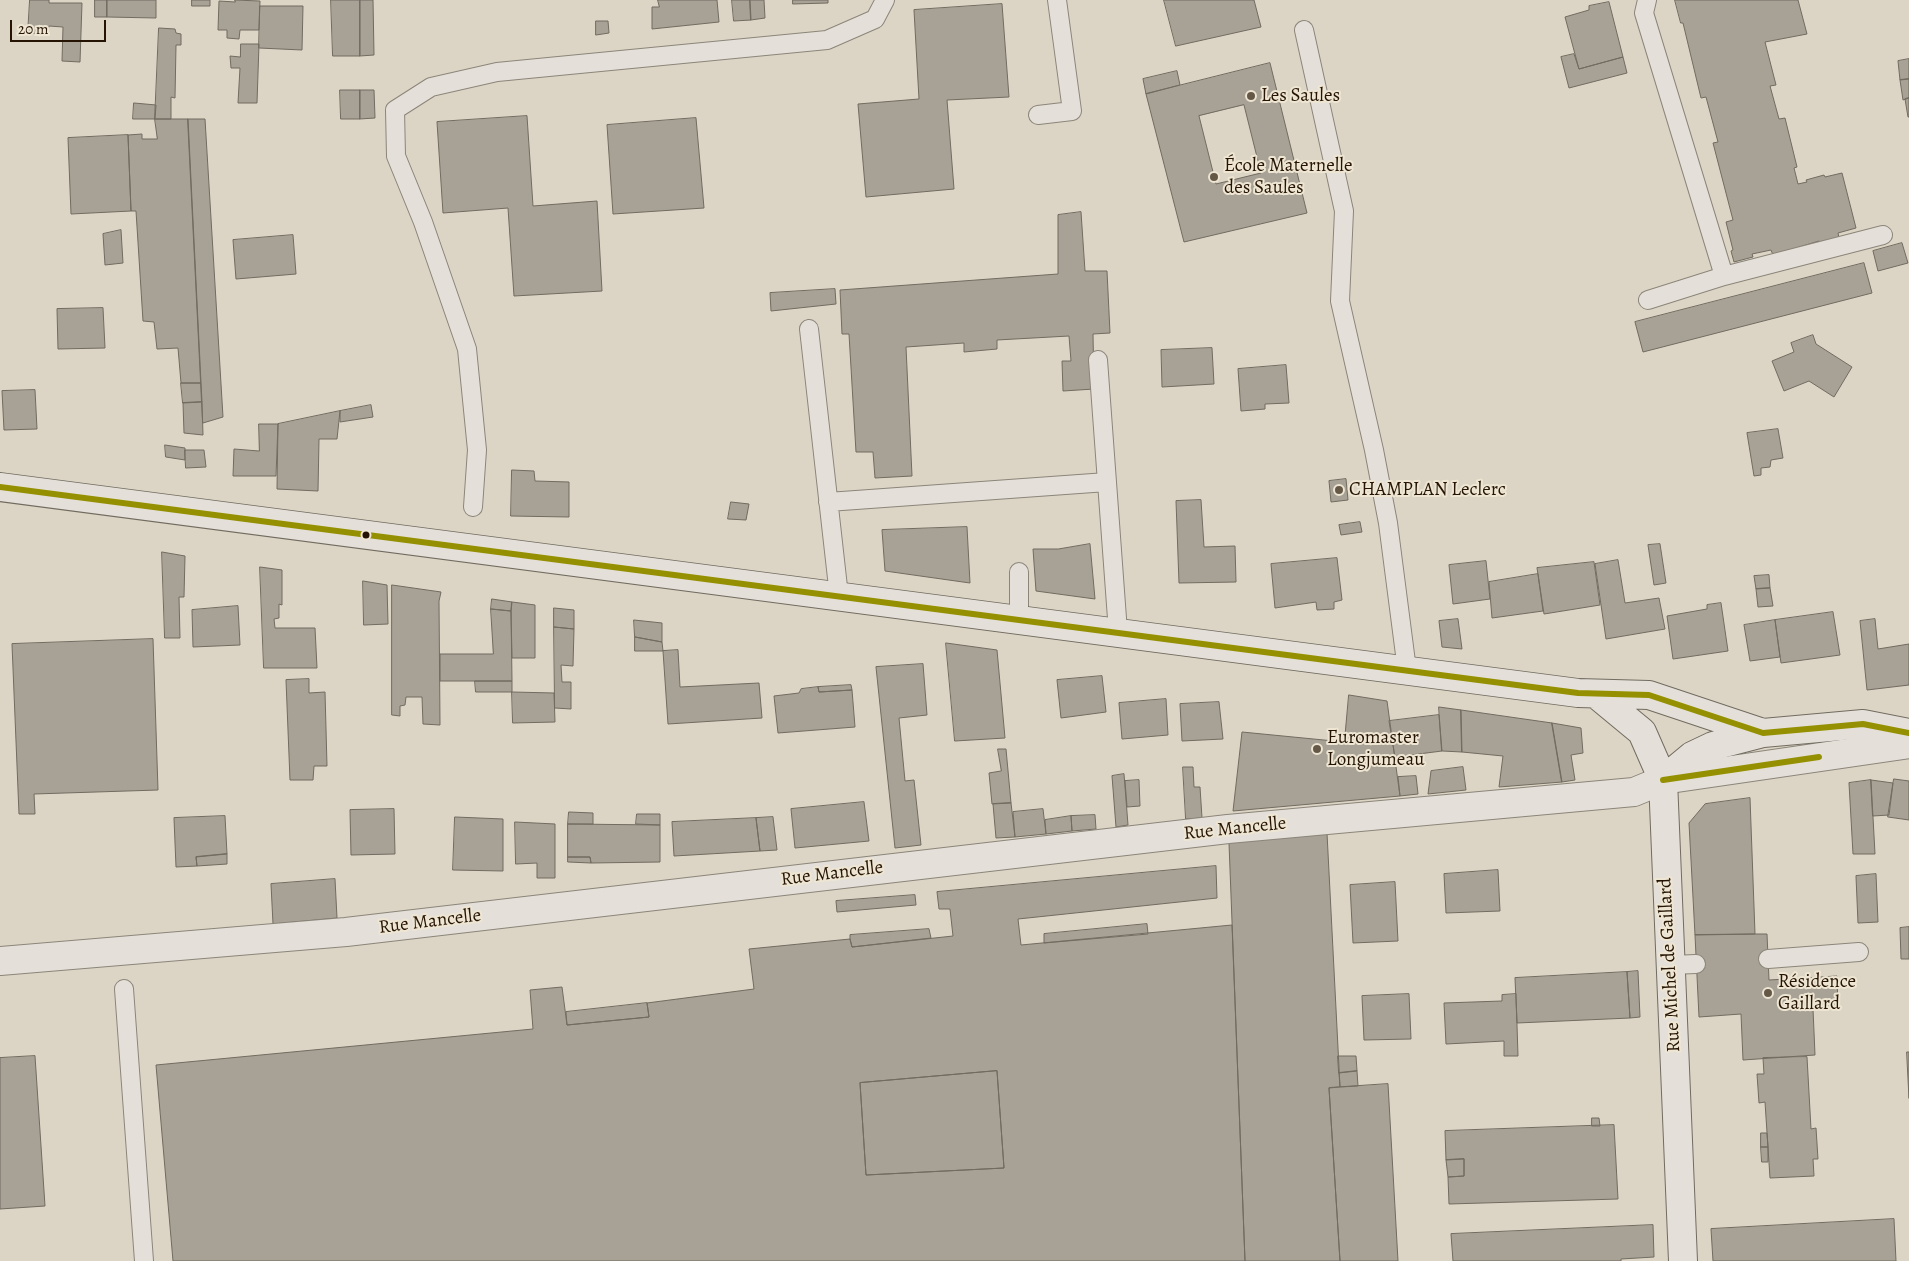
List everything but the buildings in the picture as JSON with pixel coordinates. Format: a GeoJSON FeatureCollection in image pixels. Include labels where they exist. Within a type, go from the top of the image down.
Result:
{"type":"FeatureCollection","features":[{"type":"Feature","properties":{"kind":"street"},"geometry":{"type":"LineString","coordinates":[[0,487],[1596,694],[1649,696],[1764,733]]}},
{"type":"Feature","properties":{"kind":"street","name":"Rue Michel de Gaillard"},"geometry":{"type":"LineString","coordinates":[[1596,694],[1642,732],[1663,780],[1683,965],[1683,1261]]}},
{"type":"Feature","properties":{"kind":"street"},"geometry":{"type":"LineString","coordinates":[[1663,780],[1692,756],[1713,746],[1764,733],[1863,724],[1909,733]]}},
{"type":"Feature","properties":{"kind":"street"},"geometry":{"type":"LineString","coordinates":[[1663,780],[1909,744]]}},
{"type":"Feature","properties":{"kind":"street","name":"Rue Mancelle"},"geometry":{"type":"LineString","coordinates":[[0,961],[346,932],[1228,829],[1634,792],[1663,780]]}},
{"type":"Feature","properties":{"kind":"lane"},"geometry":{"type":"LineString","coordinates":[[473,507],[478,450],[467,349],[423,222],[396,156],[395,110],[431,87],[497,72],[827,40],[875,19],[885,0]]}},
{"type":"Feature","properties":{"kind":"lane"},"geometry":{"type":"LineString","coordinates":[[1038,115],[1072,111],[1058,0]]}},
{"type":"Feature","properties":{"kind":"lane"},"geometry":{"type":"LineString","coordinates":[[1647,0],[1644,13],[1724,276]]}},
{"type":"Feature","properties":{"kind":"lane"},"geometry":{"type":"LineString","coordinates":[[1304,30],[1344,211],[1340,301],[1374,450],[1388,524],[1407,670]]}},
{"type":"Feature","properties":{"kind":"lane"},"geometry":{"type":"LineString","coordinates":[[1648,300],[1724,276],[1883,236]]}},
{"type":"Feature","properties":{"kind":"lane"},"geometry":{"type":"LineString","coordinates":[[809,329],[839,596]]}},
{"type":"Feature","properties":{"kind":"lane"},"geometry":{"type":"LineString","coordinates":[[1098,360],[1118,632]]}},
{"type":"Feature","properties":{"kind":"lane"},"geometry":{"type":"LineString","coordinates":[[828,502],[1107,482]]}},
{"type":"Feature","properties":{"kind":"lane"},"geometry":{"type":"LineString","coordinates":[[1019,572],[1019,620]]}},
{"type":"Feature","properties":{"kind":"lane"},"geometry":{"type":"LineString","coordinates":[[1768,959],[1858,952]]}},
{"type":"Feature","properties":{"kind":"lane"},"geometry":{"type":"LineString","coordinates":[[124,989],[144,1261]]}},
{"type":"Feature","properties":{"kind":"transit line"},"geometry":{"type":"LineString","coordinates":[[0,487],[1578,693],[1649,695],[1763,733],[1863,724],[1909,733]]}},
{"type":"Feature","properties":{"kind":"transit line"},"geometry":{"type":"LineString","coordinates":[[1663,780],[1819,757]]}},
{"type":"Feature","properties":{"kind":"place","name":"Les Saules"},"geometry":{"type":"Point","coordinates":[1251,96]}},
{"type":"Feature","properties":{"kind":"place","name":"École Maternelle des Saules"},"geometry":{"type":"Point","coordinates":[1214,177]}},
{"type":"Feature","properties":{"kind":"place","name":"CHAMPLAN Leclerc"},"geometry":{"type":"Point","coordinates":[1339,490]}},
{"type":"Feature","properties":{"kind":"place","name":"Euromaster Longjumeau"},"geometry":{"type":"Point","coordinates":[1317,749]}},
{"type":"Feature","properties":{"kind":"place","name":"Résidence Gaillard"},"geometry":{"type":"Point","coordinates":[1768,993]}}]}
